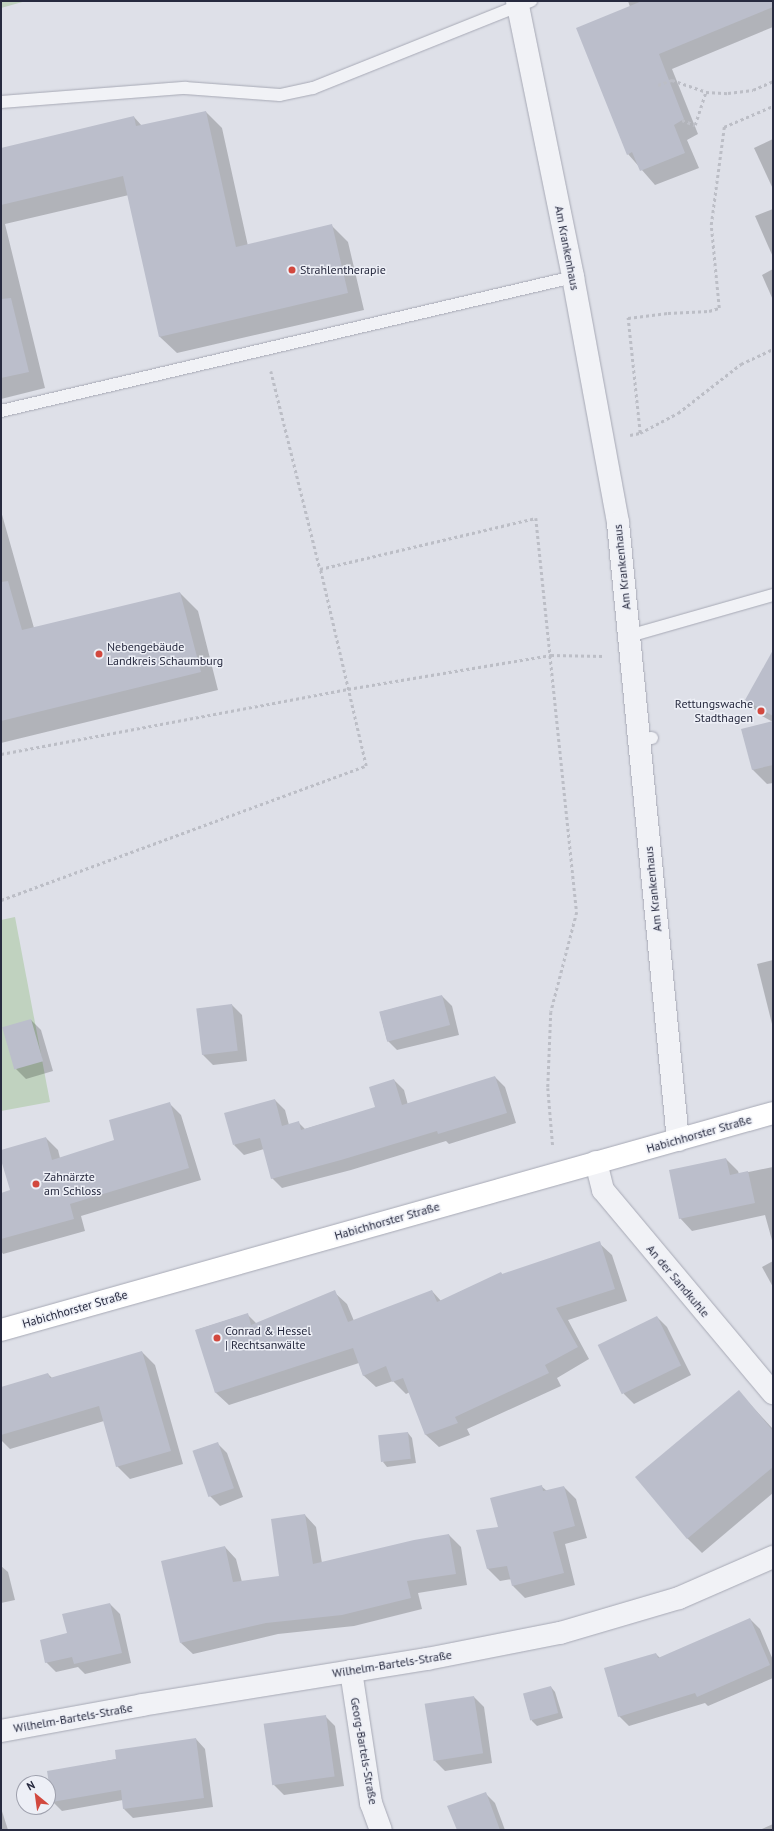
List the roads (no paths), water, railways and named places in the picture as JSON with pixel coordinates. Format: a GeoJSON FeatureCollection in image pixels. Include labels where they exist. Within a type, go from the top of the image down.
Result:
{"type":"FeatureCollection","features":[{"type":"Feature","properties":{"kind":"main road","name":"Habichhorster Straße"},"geometry":{"type":"LineString","coordinates":[[1,1330],[773,1113]]}},
{"type":"Feature","properties":{"kind":"street","name":"Am Krankenhaus"},"geometry":{"type":"LineString","coordinates":[[522,3],[618,523],[630,646],[645,739],[678,1140]]}},
{"type":"Feature","properties":{"kind":"street","name":"An der Sandkuhle"},"geometry":{"type":"LineString","coordinates":[[596,1162],[603,1190],[773,1393]]}},
{"type":"Feature","properties":{"kind":"street","name":"Wilhelm-Bartels-Straße"},"geometry":{"type":"LineString","coordinates":[[1,1731],[142,1705],[427,1659],[560,1633],[679,1598],[773,1557]]}},
{"type":"Feature","properties":{"kind":"street","name":"Georg-Bartels-Straße"},"geometry":{"type":"LineString","coordinates":[[350,1671],[371,1803],[382,1830]]}},
{"type":"Feature","properties":{"kind":"lane"},"geometry":{"type":"LineString","coordinates":[[1,102],[185,88],[280,95],[313,88],[522,3]]}},
{"type":"Feature","properties":{"kind":"lane"},"geometry":{"type":"LineString","coordinates":[[1,411],[573,277]]}},
{"type":"Feature","properties":{"kind":"lane"},"geometry":{"type":"LineString","coordinates":[[630,646],[773,595]]}},
{"type":"Feature","properties":{"kind":"place","name":"Strahlentherapie"},"geometry":{"type":"Point","coordinates":[292,270]}},
{"type":"Feature","properties":{"kind":"place","name":"Nebengebäude Landkreis Schaumburg"},"geometry":{"type":"Point","coordinates":[99,654]}},
{"type":"Feature","properties":{"kind":"place","name":"Rettungswache Stadthagen"},"geometry":{"type":"Point","coordinates":[761,711]}},
{"type":"Feature","properties":{"kind":"place","name":"Zahnärzte am Schloss"},"geometry":{"type":"Point","coordinates":[36,1184]}},
{"type":"Feature","properties":{"kind":"place","name":"Conrad & Hessel | Rechtsanwälte"},"geometry":{"type":"Point","coordinates":[217,1338]}}]}
